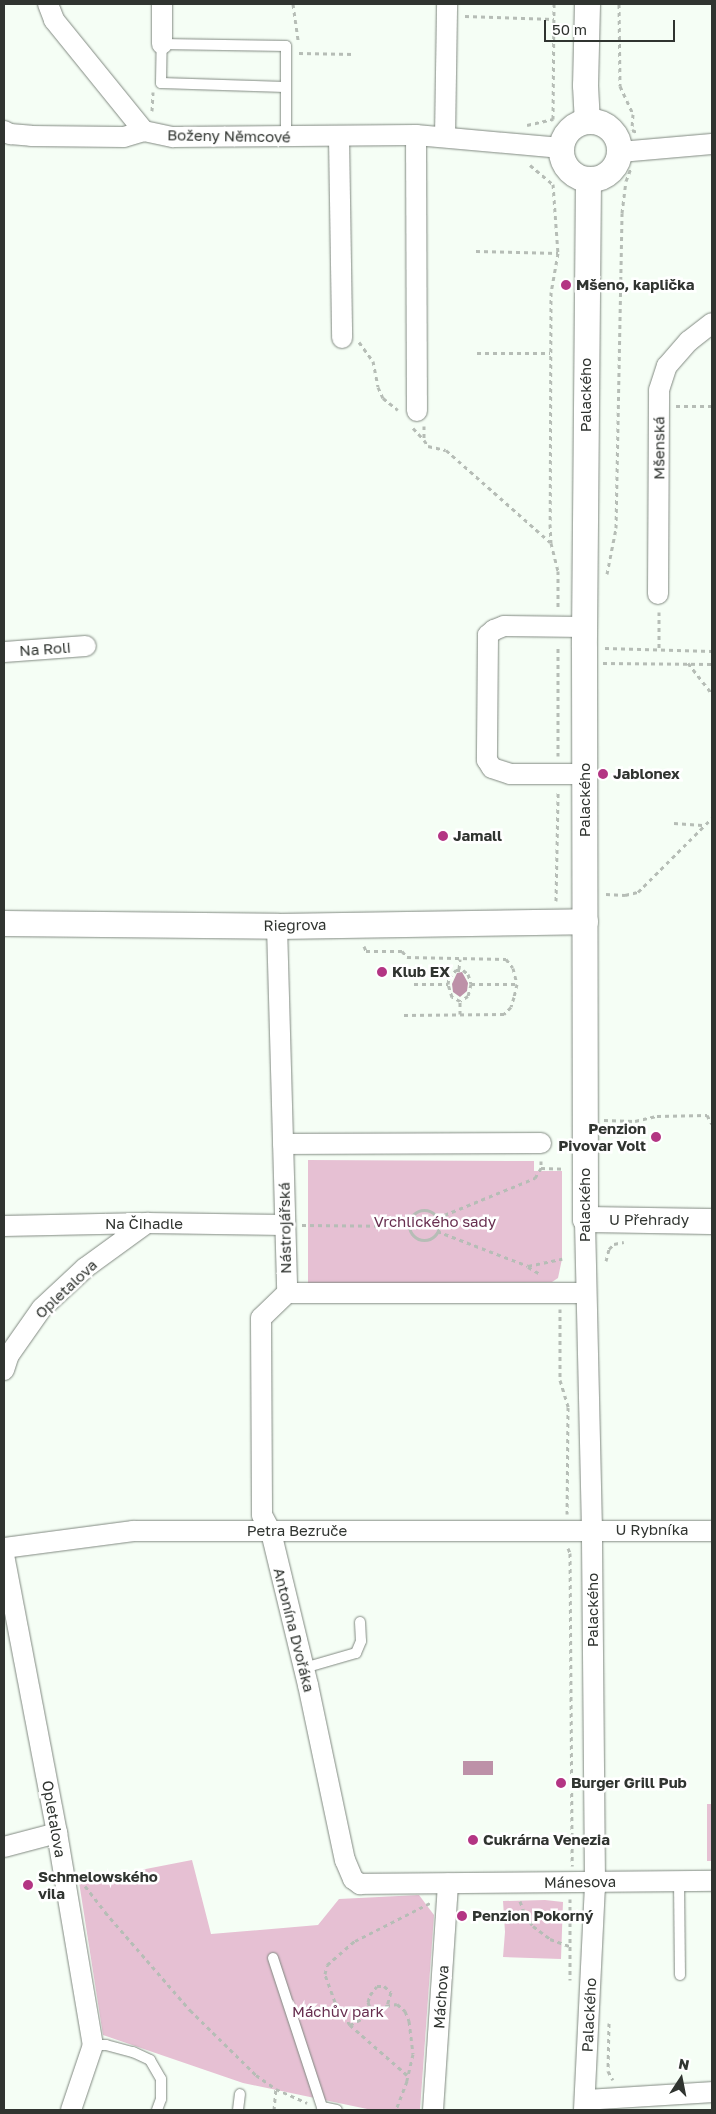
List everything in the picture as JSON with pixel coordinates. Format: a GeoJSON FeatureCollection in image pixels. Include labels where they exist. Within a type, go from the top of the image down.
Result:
{"type":"FeatureCollection","features":[{"type":"Feature","properties":{"kind":"street"},"geometry":{"type":"LineString","coordinates":[[4,131],[10,134],[31,136],[124,137],[148,123],[54,20],[48,4]]}},
{"type":"Feature","properties":{"kind":"street"},"geometry":{"type":"LineString","coordinates":[[162,4],[162,44]]}},
{"type":"Feature","properties":{"kind":"street"},"geometry":{"type":"LineString","coordinates":[[587,4],[587,121]]}},
{"type":"Feature","properties":{"kind":"street"},"geometry":{"type":"LineString","coordinates":[[445,137],[451,10]]}},
{"type":"Feature","properties":{"kind":"street"},"geometry":{"type":"LineString","coordinates":[[629,159],[609,127],[599,122],[587,121],[571,128],[565,135],[561,148],[563,161],[570,171],[588,179],[608,174],[618,161],[712,144]]}},
{"type":"Feature","properties":{"kind":"street","name":"Boženy Němcové"},"geometry":{"type":"LineString","coordinates":[[148,123],[173,137],[416,135],[561,148]]}},
{"type":"Feature","properties":{"kind":"street"},"geometry":{"type":"LineString","coordinates":[[412,416],[416,135]]}},
{"type":"Feature","properties":{"kind":"street"},"geometry":{"type":"LineString","coordinates":[[339,136],[342,338]]}},
{"type":"Feature","properties":{"kind":"street","name":"Palackého"},"geometry":{"type":"LineString","coordinates":[[585,2105],[595,1883],[592,1530],[585,1293],[584,626],[588,179]]}},
{"type":"Feature","properties":{"kind":"street","name":"Mšenská"},"geometry":{"type":"LineString","coordinates":[[658,594],[659,390],[667,366],[689,341],[712,322]]}},
{"type":"Feature","properties":{"kind":"street"},"geometry":{"type":"LineString","coordinates":[[584,626],[504,626],[494,630],[488,636],[486,644],[487,760],[492,768],[510,774],[585,774]]}},
{"type":"Feature","properties":{"kind":"street","name":"Na Roli"},"geometry":{"type":"LineString","coordinates":[[4,652],[86,646]]}},
{"type":"Feature","properties":{"kind":"street","name":"Riegrova"},"geometry":{"type":"LineString","coordinates":[[4,923],[277,926],[585,922]]}},
{"type":"Feature","properties":{"kind":"street","name":"Nástrojářská"},"geometry":{"type":"LineString","coordinates":[[277,926],[287,1292],[585,1293]]}},
{"type":"Feature","properties":{"kind":"street"},"geometry":{"type":"LineString","coordinates":[[283,1144],[541,1143]]}},
{"type":"Feature","properties":{"kind":"street","name":"U Přehrady"},"geometry":{"type":"LineString","coordinates":[[585,1220],[712,1220]]}},
{"type":"Feature","properties":{"kind":"street","name":"Na Čihadle"},"geometry":{"type":"LineString","coordinates":[[4,1226],[147,1223],[284,1225]]}},
{"type":"Feature","properties":{"kind":"street","name":"Opletalova"},"geometry":{"type":"LineString","coordinates":[[4,1370],[9,1356],[42,1308],[85,1268],[147,1223]]}},
{"type":"Feature","properties":{"kind":"street","name":"Antonína Dvořáka"},"geometry":{"type":"LineString","coordinates":[[287,1292],[261,1318],[262,1515],[271,1532],[304,1668],[346,1860],[353,1879],[360,1884],[448,1890]]}},
{"type":"Feature","properties":{"kind":"street","name":"Petra Bezruče"},"geometry":{"type":"LineString","coordinates":[[4,1548],[133,1531],[592,1530]]}},
{"type":"Feature","properties":{"kind":"street","name":"U Rybníka"},"geometry":{"type":"LineString","coordinates":[[592,1530],[712,1531]]}},
{"type":"Feature","properties":{"kind":"street","name":"Opletalova"},"geometry":{"type":"LineString","coordinates":[[4,1556],[57,1833],[93,2045],[71,2110]]}},
{"type":"Feature","properties":{"kind":"street"},"geometry":{"type":"LineString","coordinates":[[4,1847],[57,1833]]}},
{"type":"Feature","properties":{"kind":"street","name":"Mánesova"},"geometry":{"type":"LineString","coordinates":[[448,1890],[520,1882],[712,1881]]}},
{"type":"Feature","properties":{"kind":"street","name":"Máchova"},"geometry":{"type":"LineString","coordinates":[[433,2110],[448,1890]]}},
{"type":"Feature","properties":{"kind":"street"},"geometry":{"type":"LineString","coordinates":[[585,2105],[712,2092]]}},
{"type":"Feature","properties":{"kind":"lane"},"geometry":{"type":"LineString","coordinates":[[285,87],[161,83],[162,44],[286,46],[286,137]]}},
{"type":"Feature","properties":{"kind":"lane"},"geometry":{"type":"LineString","coordinates":[[304,1668],[356,1653],[361,1641],[360,1622]]}},
{"type":"Feature","properties":{"kind":"lane"},"geometry":{"type":"LineString","coordinates":[[679,1881],[680,1975]]}},
{"type":"Feature","properties":{"kind":"lane"},"geometry":{"type":"LineString","coordinates":[[274,1958],[322,2107],[337,2110]]}},
{"type":"Feature","properties":{"kind":"lane"},"geometry":{"type":"LineString","coordinates":[[93,2045],[106,2045],[133,2052],[150,2060],[161,2079],[161,2098],[157,2110]]}},
{"type":"Feature","properties":{"kind":"lane"},"geometry":{"type":"LineString","coordinates":[[238,2110],[240,2094]]}},
{"type":"Feature","properties":{"kind":"path"},"geometry":{"type":"LineString","coordinates":[[293,4],[298,29],[299,62]]}},
{"type":"Feature","properties":{"kind":"path"},"geometry":{"type":"LineString","coordinates":[[523,125],[553,119],[554,4]]}},
{"type":"Feature","properties":{"kind":"path"},"geometry":{"type":"LineString","coordinates":[[619,4],[620,86],[633,114],[632,130],[642,134]]}},
{"type":"Feature","properties":{"kind":"path"},"geometry":{"type":"LineString","coordinates":[[451,10],[554,19]]}},
{"type":"Feature","properties":{"kind":"path"},"geometry":{"type":"LineString","coordinates":[[299,53],[354,54]]}},
{"type":"Feature","properties":{"kind":"path"},"geometry":{"type":"LineString","coordinates":[[148,123],[153,88]]}},
{"type":"Feature","properties":{"kind":"path"},"geometry":{"type":"LineString","coordinates":[[605,584],[616,528],[622,213],[626,181],[632,166],[629,159]]}},
{"type":"Feature","properties":{"kind":"path"},"geometry":{"type":"LineString","coordinates":[[530,164],[553,184],[558,253],[551,292],[550,354],[551,543],[558,571],[556,903]]}},
{"type":"Feature","properties":{"kind":"path"},"geometry":{"type":"LineString","coordinates":[[476,251],[558,253]]}},
{"type":"Feature","properties":{"kind":"path"},"geometry":{"type":"LineString","coordinates":[[342,338],[358,341],[368,353],[373,361],[378,387],[383,398],[412,416],[428,446],[446,450],[551,543]]}},
{"type":"Feature","properties":{"kind":"path"},"geometry":{"type":"LineString","coordinates":[[477,354],[550,354]]}},
{"type":"Feature","properties":{"kind":"path"},"geometry":{"type":"LineString","coordinates":[[668,406],[712,406]]}},
{"type":"Feature","properties":{"kind":"path"},"geometry":{"type":"LineString","coordinates":[[412,416],[424,440]]}},
{"type":"Feature","properties":{"kind":"path"},"geometry":{"type":"LineString","coordinates":[[658,594],[659,649]]}},
{"type":"Feature","properties":{"kind":"path"},"geometry":{"type":"LineString","coordinates":[[712,651],[601,648],[601,663],[712,664]]}},
{"type":"Feature","properties":{"kind":"path"},"geometry":{"type":"LineString","coordinates":[[688,663],[712,694]]}},
{"type":"Feature","properties":{"kind":"path"},"geometry":{"type":"LineString","coordinates":[[606,894],[624,895],[638,892],[712,818]]}},
{"type":"Feature","properties":{"kind":"path"},"geometry":{"type":"LineString","coordinates":[[674,822],[707,825]]}},
{"type":"Feature","properties":{"kind":"path"},"geometry":{"type":"LineString","coordinates":[[364,946],[366,951],[402,951],[407,957],[506,959],[513,968],[517,984],[511,1007],[504,1014],[404,1015]]}},
{"type":"Feature","properties":{"kind":"path"},"geometry":{"type":"LineString","coordinates":[[459,969],[460,959]]}},
{"type":"Feature","properties":{"kind":"path"},"geometry":{"type":"LineString","coordinates":[[459,969],[452,973],[448,984],[452,997],[460,1001]]}},
{"type":"Feature","properties":{"kind":"path"},"geometry":{"type":"LineString","coordinates":[[459,969],[468,974],[471,984],[468,996],[460,1001]]}},
{"type":"Feature","properties":{"kind":"path"},"geometry":{"type":"LineString","coordinates":[[414,984],[448,984]]}},
{"type":"Feature","properties":{"kind":"path"},"geometry":{"type":"LineString","coordinates":[[471,984],[517,984]]}},
{"type":"Feature","properties":{"kind":"path"},"geometry":{"type":"LineString","coordinates":[[460,1001],[460,1014]]}},
{"type":"Feature","properties":{"kind":"path"},"geometry":{"type":"LineString","coordinates":[[586,1121],[635,1121],[657,1116],[706,1115],[712,1112]]}},
{"type":"Feature","properties":{"kind":"path"},"geometry":{"type":"LineString","coordinates":[[706,1115],[712,1124]]}},
{"type":"Feature","properties":{"kind":"path"},"geometry":{"type":"LineString","coordinates":[[437,1218],[535,1178],[541,1168]]}},
{"type":"Feature","properties":{"kind":"path"},"geometry":{"type":"LineString","coordinates":[[422,1210],[431,1212],[437,1218],[437,1231],[432,1237],[423,1239],[414,1236],[409,1226],[411,1217],[422,1210]]}},
{"type":"Feature","properties":{"kind":"path"},"geometry":{"type":"LineString","coordinates":[[284,1225],[409,1226]]}},
{"type":"Feature","properties":{"kind":"path"},"geometry":{"type":"LineString","coordinates":[[437,1231],[528,1266],[562,1259]]}},
{"type":"Feature","properties":{"kind":"path"},"geometry":{"type":"LineString","coordinates":[[606,1257],[614,1244],[621,1242]]}},
{"type":"Feature","properties":{"kind":"path"},"geometry":{"type":"LineString","coordinates":[[559,1293],[560,1380],[568,1407],[567,1547],[570,1553],[573,1862],[566,1869]]}},
{"type":"Feature","properties":{"kind":"path"},"geometry":{"type":"LineString","coordinates":[[65,1880],[78,1878],[190,2010],[256,2075],[295,2099],[322,2107]]}},
{"type":"Feature","properties":{"kind":"path"},"geometry":{"type":"LineString","coordinates":[[520,1882],[520,1901],[529,1920],[550,1939],[570,1947],[570,1902]]}},
{"type":"Feature","properties":{"kind":"path"},"geometry":{"type":"LineString","coordinates":[[408,2075],[350,2025],[328,1986],[325,1974],[327,1965],[355,1941],[436,1899],[448,1890]]}},
{"type":"Feature","properties":{"kind":"path"},"geometry":{"type":"LineString","coordinates":[[372,2013],[368,2002],[370,1995],[377,1986],[384,1986],[391,1992],[386,2006]]}},
{"type":"Feature","properties":{"kind":"path"},"geometry":{"type":"LineString","coordinates":[[350,2025],[386,2006],[397,2004],[402,2007],[409,2021],[413,2054],[403,2093],[396,2110]]}},
{"type":"Feature","properties":{"kind":"path"},"geometry":{"type":"LineString","coordinates":[[609,2013],[608,2071],[609,2076],[614,2082]]}},
{"type":"Feature","properties":{"kind":"path"},"geometry":{"type":"LineString","coordinates":[[274,2110],[276,2089]]}},
{"type":"Feature","properties":{"kind":"green space","name":"Vrchlického sady"},"geometry":{"type":"Polygon","coordinates":[[[308,1160],[534,1161],[534,1171],[562,1171],[562,1259],[558,1278],[552,1282],[308,1284],[308,1160]]]}},
{"type":"Feature","properties":{"kind":"green space"},"geometry":{"type":"Polygon","coordinates":[[[707,1804],[712,1804],[712,1861],[707,1861],[707,1804]]]}},
{"type":"Feature","properties":{"kind":"green space","name":"Máchův park"},"geometry":{"type":"Polygon","coordinates":[[[192,1860],[211,1934],[318,1925],[339,1899],[419,1895],[434,1915],[420,2110],[372,2110],[243,2083],[103,2035],[79,1882],[192,1860]]]}},
{"type":"Feature","properties":{"kind":"green space"},"geometry":{"type":"Polygon","coordinates":[[[545,1900],[563,1902],[561,1959],[503,1957],[505,1932],[503,1901],[545,1900]]]}},
{"type":"Feature","properties":{"kind":"shaded area"},"geometry":{"type":"Polygon","coordinates":[[[462,972],[468,983],[467,991],[460,997],[453,992],[452,984],[457,973],[462,972]]]}},
{"type":"Feature","properties":{"kind":"shaded area"},"geometry":{"type":"Polygon","coordinates":[[[463,1761],[493,1761],[493,1775],[463,1775],[463,1761]]]}},
{"type":"Feature","properties":{"kind":"place","name":"Mšeno, kaplička"},"geometry":{"type":"Point","coordinates":[566,285]}},
{"type":"Feature","properties":{"kind":"place","name":"Jablonex"},"geometry":{"type":"Point","coordinates":[603,774]}},
{"type":"Feature","properties":{"kind":"place","name":"Jamall"},"geometry":{"type":"Point","coordinates":[443,836]}},
{"type":"Feature","properties":{"kind":"place","name":"Klub EX"},"geometry":{"type":"Point","coordinates":[382,972]}},
{"type":"Feature","properties":{"kind":"place","name":"Penzion Pivovar Volt"},"geometry":{"type":"Point","coordinates":[656,1137]}},
{"type":"Feature","properties":{"kind":"place","name":"Burger Grill Pub"},"geometry":{"type":"Point","coordinates":[561,1783]}},
{"type":"Feature","properties":{"kind":"place","name":"Cukrárna Venezia"},"geometry":{"type":"Point","coordinates":[473,1840]}},
{"type":"Feature","properties":{"kind":"place","name":"Schmelowského vila"},"geometry":{"type":"Point","coordinates":[28,1885]}},
{"type":"Feature","properties":{"kind":"place","name":"Penzion Pokorný"},"geometry":{"type":"Point","coordinates":[462,1916]}}]}
